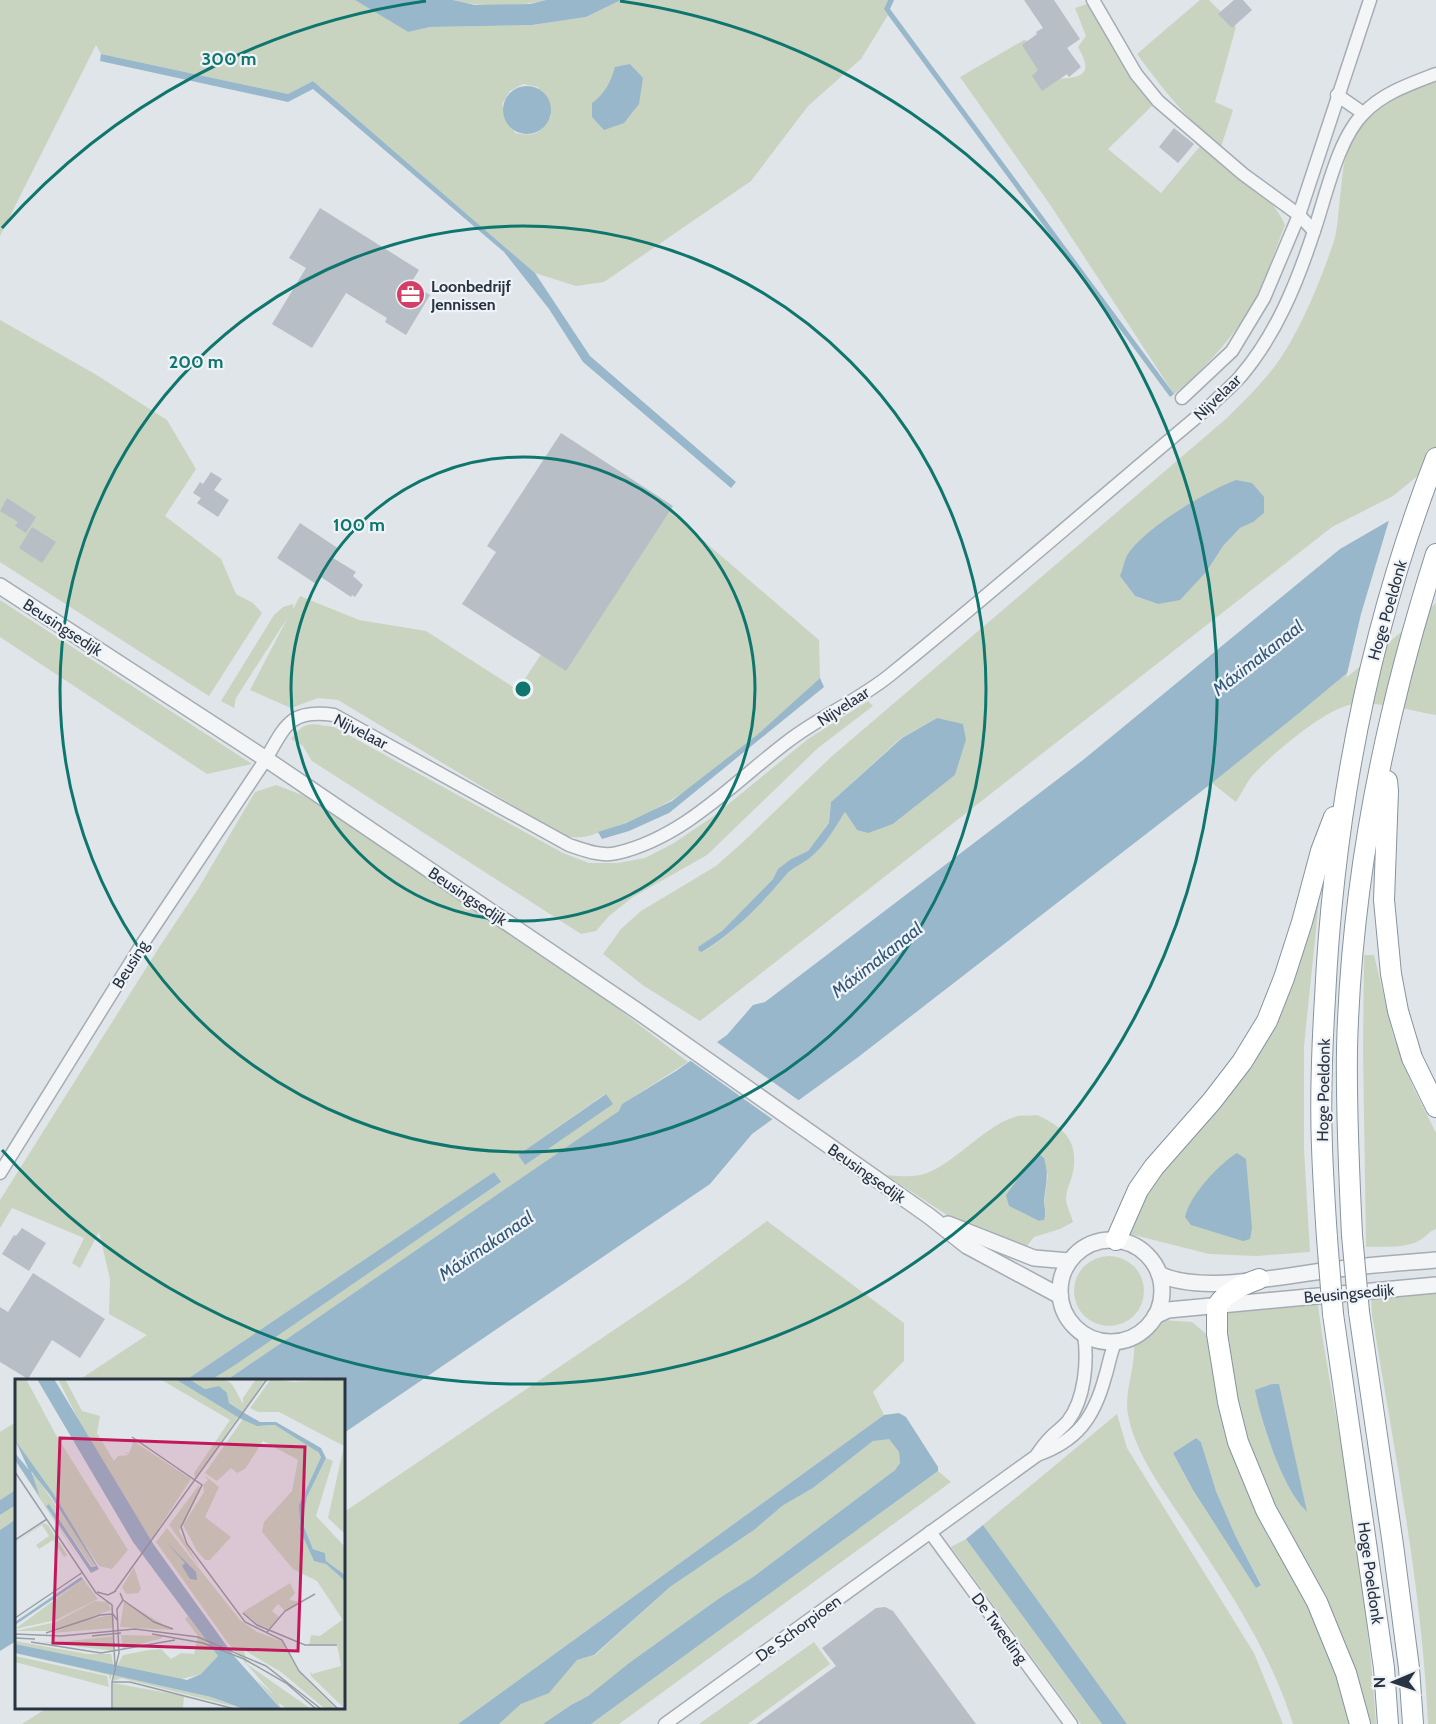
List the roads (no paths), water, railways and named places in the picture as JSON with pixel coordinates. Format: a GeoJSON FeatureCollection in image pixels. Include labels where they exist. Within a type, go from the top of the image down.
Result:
{"type":"FeatureCollection","features":[{"type":"Feature","properties":{"kind":"highway","name":"Hoge Poeldonk"},"geometry":{"type":"LineString","coordinates":[[1388,1724],[1384,1668],[1333,1314],[1322,1148],[1323,1035],[1331,907],[1345,790],[1361,704],[1390,592],[1434,462]]}},
{"type":"Feature","properties":{"kind":"highway","name":"Hoge Poeldonk"},"geometry":{"type":"LineString","coordinates":[[1413,1724],[1402,1612],[1359,1312],[1352,1235],[1347,1108],[1348,1047],[1353,952],[1383,751],[1402,668],[1436,554]]}},
{"type":"Feature","properties":{"kind":"highway"},"geometry":{"type":"LineString","coordinates":[[1383,751],[1388,791],[1384,900],[1391,974],[1398,1011],[1409,1049],[1422,1082],[1436,1107]]}},
{"type":"Feature","properties":{"kind":"highway"},"geometry":{"type":"LineString","coordinates":[[1116,1240],[1138,1190],[1154,1167],[1212,1101],[1242,1062],[1267,1021],[1302,922],[1321,850],[1345,790]]}},
{"type":"Feature","properties":{"kind":"highway"},"geometry":{"type":"LineString","coordinates":[[1259,1279],[1230,1293],[1217,1306],[1217,1334],[1228,1402],[1238,1442],[1254,1484],[1317,1602],[1346,1673],[1360,1724]]}},
{"type":"Feature","properties":{"kind":"street"},"geometry":{"type":"LineString","coordinates":[[1092,0],[1136,74],[1158,101],[1243,174],[1299,215],[1314,231]]}},
{"type":"Feature","properties":{"kind":"street","name":"Nijvelaar"},"geometry":{"type":"LineString","coordinates":[[1182,398],[1232,351],[1264,298],[1299,215],[1370,0]]}},
{"type":"Feature","properties":{"kind":"street","name":"Nijvelaar"},"geometry":{"type":"LineString","coordinates":[[266,759],[278,738],[294,718],[316,712],[334,715],[569,845],[594,853],[615,854],[642,845],[668,832],[711,806],[788,741],[888,676],[1210,406],[1240,377],[1269,337],[1293,289],[1337,161],[1348,136],[1363,113],[1386,94],[1436,74]]}},
{"type":"Feature","properties":{"kind":"street"},"geometry":{"type":"LineString","coordinates":[[1337,95],[1363,113]]}},
{"type":"Feature","properties":{"kind":"street","name":"Beusingsedijk"},"geometry":{"type":"LineString","coordinates":[[0,586],[266,759],[636,1010],[967,1246],[1060,1296]]}},
{"type":"Feature","properties":{"kind":"street","name":"Beusing"},"geometry":{"type":"LineString","coordinates":[[0,1173],[141,946],[266,759]]}},
{"type":"Feature","properties":{"kind":"street","name":"Beusingsedijk"},"geometry":{"type":"LineString","coordinates":[[928,1216],[1034,1258],[1069,1261]]}},
{"type":"Feature","properties":{"kind":"street"},"geometry":{"type":"LineString","coordinates":[[1102,1240],[1116,1240],[1130,1243],[1142,1250],[1153,1261],[1162,1288],[1161,1302],[1155,1316],[1145,1328],[1132,1337],[1105,1341],[1084,1334],[1073,1325],[1065,1314],[1060,1296],[1063,1273],[1069,1261],[1078,1251],[1102,1240]]}},
{"type":"Feature","properties":{"kind":"street","name":"Beusingsedijk"},"geometry":{"type":"LineString","coordinates":[[1159,1274],[1182,1282],[1259,1279],[1332,1269],[1436,1260]]}},
{"type":"Feature","properties":{"kind":"street","name":"Beusingsedijk"},"geometry":{"type":"LineString","coordinates":[[1155,1316],[1168,1310],[1436,1285]]}},
{"type":"Feature","properties":{"kind":"street"},"geometry":{"type":"LineString","coordinates":[[1036,1456],[1048,1439],[1067,1422],[1077,1407],[1084,1372],[1086,1347],[1084,1334]]}},
{"type":"Feature","properties":{"kind":"street"},"geometry":{"type":"LineString","coordinates":[[1036,1456],[1055,1449],[1078,1432],[1092,1413],[1116,1341]]}},
{"type":"Feature","properties":{"kind":"street","name":"De Schorpioen"},"geometry":{"type":"LineString","coordinates":[[665,1724],[1036,1456]]}},
{"type":"Feature","properties":{"kind":"street","name":"De Tweeling"},"geometry":{"type":"LineString","coordinates":[[930,1532],[1071,1724]]}},
{"type":"Feature","properties":{"kind":"water"},"geometry":{"type":"Polygon","coordinates":[[[355,0],[453,0],[475,5],[530,4],[546,0],[621,0],[586,17],[532,25],[430,27],[408,32],[355,0]]]}},
{"type":"Feature","properties":{"kind":"water"},"geometry":{"type":"Polygon","coordinates":[[[888,0],[894,0],[890,9],[1174,394],[1170,397],[888,15],[884,9],[888,0]]]}},
{"type":"Feature","properties":{"kind":"water"},"geometry":{"type":"Polygon","coordinates":[[[101,54],[288,94],[313,81],[535,273],[590,356],[736,482],[731,488],[583,362],[549,309],[504,252],[313,89],[288,102],[100,61],[101,54]]]}},
{"type":"Feature","properties":{"kind":"water"},"geometry":{"type":"Polygon","coordinates":[[[630,64],[643,78],[639,104],[624,123],[604,130],[592,117],[592,103],[607,87],[615,67],[630,64]]]}},
{"type":"Feature","properties":{"kind":"water"},"geometry":{"type":"Polygon","coordinates":[[[522,86],[532,86],[547,96],[551,110],[550,119],[541,130],[532,134],[522,134],[507,124],[503,115],[503,105],[513,90],[522,86]]]}},
{"type":"Feature","properties":{"kind":"water"},"geometry":{"type":"Polygon","coordinates":[[[1236,480],[1252,483],[1264,497],[1264,513],[1253,522],[1240,528],[1223,546],[1207,571],[1180,600],[1158,604],[1135,596],[1120,576],[1127,556],[1137,544],[1178,511],[1209,492],[1236,480]]]}},
{"type":"Feature","properties":{"kind":"water","name":"Máximakanaal"},"geometry":{"type":"Polygon","coordinates":[[[1397,516],[1436,599],[1212,783],[857,1058],[752,1134],[710,1184],[345,1432],[345,1379],[228,1379],[619,1111],[622,1104],[676,1071],[727,1035],[753,1005],[765,1002],[1083,760],[1340,549],[1397,516]]]}},
{"type":"Feature","properties":{"kind":"water"},"geometry":{"type":"Polygon","coordinates":[[[820,678],[824,687],[669,813],[629,831],[602,839],[598,832],[626,823],[672,801],[757,735],[820,678]]]}},
{"type":"Feature","properties":{"kind":"water"},"geometry":{"type":"Polygon","coordinates":[[[937,718],[963,724],[966,740],[955,775],[893,824],[868,833],[857,830],[845,812],[830,836],[816,852],[788,873],[757,908],[736,927],[702,952],[699,951],[698,947],[722,931],[773,879],[778,869],[791,859],[808,851],[829,823],[831,802],[902,738],[937,718]]]}},
{"type":"Feature","properties":{"kind":"water"},"geometry":{"type":"Polygon","coordinates":[[[606,1094],[613,1104],[525,1165],[518,1155],[606,1094]]]}},
{"type":"Feature","properties":{"kind":"water"},"geometry":{"type":"Polygon","coordinates":[[[1237,1153],[1246,1159],[1252,1228],[1250,1239],[1243,1241],[1191,1225],[1185,1217],[1198,1190],[1237,1153]]]}},
{"type":"Feature","properties":{"kind":"water"},"geometry":{"type":"Polygon","coordinates":[[[1040,1155],[1044,1158],[1047,1175],[1045,1217],[1044,1220],[1039,1221],[1009,1206],[1006,1195],[1034,1157],[1040,1155]]]}},
{"type":"Feature","properties":{"kind":"water"},"geometry":{"type":"Polygon","coordinates":[[[494,1172],[501,1182],[235,1365],[213,1379],[187,1379],[494,1172]]]}},
{"type":"Feature","properties":{"kind":"water"},"geometry":{"type":"Polygon","coordinates":[[[1279,1384],[1307,1512],[1298,1502],[1282,1472],[1262,1419],[1255,1390],[1279,1384]]]}},
{"type":"Feature","properties":{"kind":"water"},"geometry":{"type":"Polygon","coordinates":[[[899,1413],[906,1417],[938,1467],[938,1471],[591,1724],[543,1724],[588,1696],[629,1663],[721,1597],[753,1577],[895,1470],[900,1463],[899,1452],[889,1439],[873,1441],[813,1488],[782,1506],[754,1530],[670,1587],[594,1655],[577,1660],[549,1693],[521,1704],[499,1724],[458,1724],[884,1415],[899,1413]]]}},
{"type":"Feature","properties":{"kind":"water"},"geometry":{"type":"Polygon","coordinates":[[[1196,1438],[1201,1442],[1216,1491],[1235,1535],[1261,1585],[1256,1588],[1193,1490],[1173,1453],[1196,1438]]]}},
{"type":"Feature","properties":{"kind":"water"},"geometry":{"type":"Polygon","coordinates":[[[14,1491],[15,1506],[0,1515],[0,1500],[14,1491]]]}},
{"type":"Feature","properties":{"kind":"water"},"geometry":{"type":"Polygon","coordinates":[[[15,1520],[15,1642],[0,1651],[0,1530],[15,1520]]]}},
{"type":"Feature","properties":{"kind":"water"},"geometry":{"type":"Polygon","coordinates":[[[983,1525],[1127,1724],[1102,1724],[966,1539],[983,1525]]]}},
{"type":"Feature","properties":{"kind":"place","name":"Loonbedrijf Jennissen"},"geometry":{"type":"Point","coordinates":[410,295]}}]}
